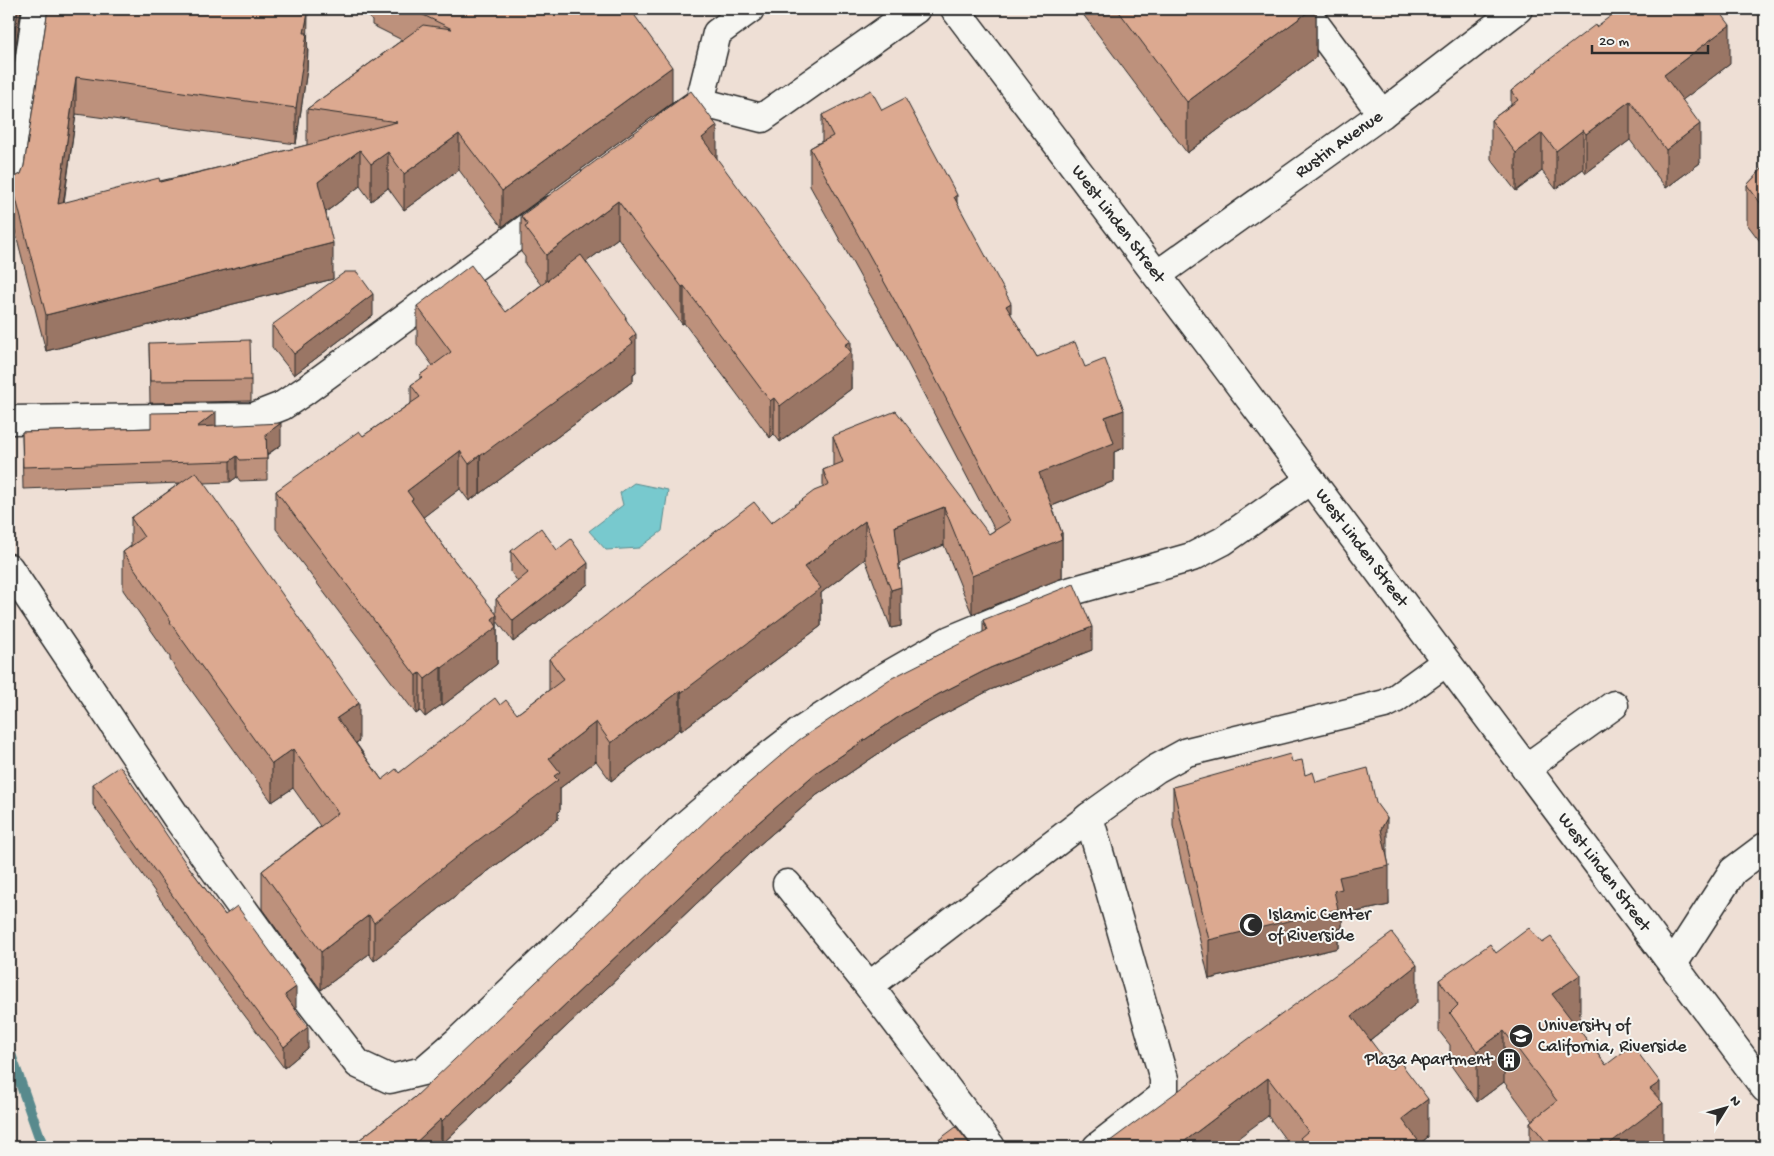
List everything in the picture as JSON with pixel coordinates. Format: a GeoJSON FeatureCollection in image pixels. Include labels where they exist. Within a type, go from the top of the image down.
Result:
{"type":"FeatureCollection","features":[{"type":"Feature","properties":{"kind":"street"},"geometry":{"type":"LineString","coordinates":[[9,200],[37,9]]}},
{"type":"Feature","properties":{"kind":"street"},"geometry":{"type":"LineString","coordinates":[[652,137],[700,102],[717,33],[750,9]]}},
{"type":"Feature","properties":{"kind":"street"},"geometry":{"type":"LineString","coordinates":[[700,102],[762,118],[916,9]]}},
{"type":"Feature","properties":{"kind":"street","name":"West Linden Street"},"geometry":{"type":"LineString","coordinates":[[955,9],[1157,275],[1765,1088]]}},
{"type":"Feature","properties":{"kind":"street"},"geometry":{"type":"LineString","coordinates":[[1304,9],[1382,114]]}},
{"type":"Feature","properties":{"kind":"street","name":"Rustin Avenue"},"geometry":{"type":"LineString","coordinates":[[1157,275],[1382,114],[1518,9]]}},
{"type":"Feature","properties":{"kind":"street"},"geometry":{"type":"LineString","coordinates":[[9,420],[254,417],[282,406],[314,385],[571,196]]}},
{"type":"Feature","properties":{"kind":"street"},"geometry":{"type":"LineString","coordinates":[[9,568],[176,818],[311,1003],[358,1064],[390,1079],[423,1071],[460,1040],[682,828],[743,776],[801,731],[873,684],[950,640],[1058,595],[1192,557],[1223,541],[1310,480]]}},
{"type":"Feature","properties":{"kind":"street"},"geometry":{"type":"LineString","coordinates":[[869,986],[1089,817],[1156,768],[1187,752],[1385,704],[1395,699],[1446,662]]}},
{"type":"Feature","properties":{"kind":"street"},"geometry":{"type":"LineString","coordinates":[[1526,768],[1614,705]]}},
{"type":"Feature","properties":{"kind":"street"},"geometry":{"type":"LineString","coordinates":[[1089,817],[1164,1079],[1164,1095],[1097,1147]]}},
{"type":"Feature","properties":{"kind":"street"},"geometry":{"type":"LineString","coordinates":[[1673,964],[1733,871],[1765,848]]}},
{"type":"Feature","properties":{"kind":"street"},"geometry":{"type":"LineString","coordinates":[[787,884],[869,986],[991,1147]]}},
{"type":"Feature","properties":{"kind":"water"},"geometry":{"type":"Polygon","coordinates":[[[634,483],[668,490],[662,531],[639,548],[606,550],[589,531],[623,505],[620,493],[634,483]]]}},
{"type":"Feature","properties":{"kind":"building"},"geometry":{"type":"Polygon","coordinates":[[[9,9],[18,9],[9,73],[9,9]]]}},
{"type":"Feature","properties":{"kind":"building"},"geometry":{"type":"Polygon","coordinates":[[[48,9],[300,9],[300,13],[308,13],[304,33],[307,33],[296,108],[76,77],[58,204],[159,178],[160,182],[397,122],[307,109],[423,25],[452,29],[411,9],[428,9],[433,15],[441,9],[630,9],[672,67],[502,191],[459,134],[404,174],[388,152],[371,164],[360,150],[318,182],[333,243],[46,315],[11,179],[21,174],[24,166],[48,9]]]}},
{"type":"Feature","properties":{"kind":"building"},"geometry":{"type":"Polygon","coordinates":[[[1117,9],[1312,9],[1187,102],[1117,9]]]}},
{"type":"Feature","properties":{"kind":"building"},"geometry":{"type":"Polygon","coordinates":[[[1620,9],[1718,9],[1730,25],[1664,75],[1700,124],[1666,150],[1630,101],[1586,134],[1583,130],[1556,151],[1542,133],[1516,153],[1491,120],[1518,100],[1511,91],[1595,25],[1596,27],[1620,9]]]}},
{"type":"Feature","properties":{"kind":"building"},"geometry":{"type":"Polygon","coordinates":[[[871,90],[882,110],[905,98],[957,195],[954,197],[1011,303],[1006,306],[1037,357],[1075,342],[1085,367],[1105,359],[1124,410],[1105,417],[1114,443],[1039,473],[1062,533],[1060,534],[1062,539],[972,576],[944,507],[895,526],[901,587],[891,590],[865,521],[804,567],[821,588],[611,743],[596,722],[549,758],[560,772],[554,776],[558,780],[460,854],[374,923],[369,915],[321,952],[262,871],[338,813],[293,749],[272,764],[178,634],[123,552],[144,537],[131,518],[196,472],[359,703],[337,718],[382,780],[396,769],[399,773],[495,698],[500,705],[506,700],[517,714],[564,679],[549,659],[754,502],[771,523],[814,491],[829,485],[823,470],[843,462],[833,436],[896,411],[989,534],[1010,521],[897,305],[810,148],[833,136],[822,115],[871,90]]]}},
{"type":"Feature","properties":{"kind":"building"},"geometry":{"type":"Polygon","coordinates":[[[691,91],[717,126],[702,138],[851,341],[845,345],[851,352],[780,406],[774,398],[770,401],[618,201],[546,255],[525,227],[528,225],[521,216],[691,91]]]}},
{"type":"Feature","properties":{"kind":"building"},"geometry":{"type":"Polygon","coordinates":[[[1765,166],[1765,209],[1747,185],[1765,166]]]}},
{"type":"Feature","properties":{"kind":"building"},"geometry":{"type":"Polygon","coordinates":[[[581,255],[626,317],[636,334],[630,339],[633,343],[469,464],[460,451],[407,491],[413,499],[411,500],[447,551],[497,615],[492,619],[497,627],[425,679],[420,673],[416,676],[276,491],[359,431],[363,436],[420,397],[411,385],[422,377],[420,375],[451,352],[417,306],[471,265],[506,312],[581,255]]]}},
{"type":"Feature","properties":{"kind":"building"},"geometry":{"type":"Polygon","coordinates":[[[345,272],[357,272],[373,294],[294,354],[272,325],[345,272]]]}},
{"type":"Feature","properties":{"kind":"building"},"geometry":{"type":"Polygon","coordinates":[[[250,340],[251,380],[150,381],[149,343],[250,340]]]}},
{"type":"Feature","properties":{"kind":"building"},"geometry":{"type":"Polygon","coordinates":[[[216,412],[197,427],[281,423],[266,434],[267,459],[240,460],[237,456],[230,461],[23,467],[22,432],[151,428],[151,413],[216,412]]]}},
{"type":"Feature","properties":{"kind":"building"},"geometry":{"type":"Polygon","coordinates":[[[541,528],[557,550],[571,539],[588,563],[513,621],[496,599],[528,573],[511,551],[541,528]]]}},
{"type":"Feature","properties":{"kind":"building"},"geometry":{"type":"Polygon","coordinates":[[[1074,584],[1092,627],[990,668],[939,694],[903,714],[817,772],[751,829],[442,1121],[441,1119],[411,1147],[358,1147],[355,1143],[414,1098],[716,811],[799,740],[890,679],[987,630],[983,620],[1074,584]]]}},
{"type":"Feature","properties":{"kind":"building"},"geometry":{"type":"Polygon","coordinates":[[[1290,754],[1292,762],[1302,760],[1305,775],[1313,772],[1316,782],[1368,768],[1376,803],[1387,818],[1381,829],[1389,866],[1339,877],[1342,889],[1334,891],[1338,909],[1209,940],[1173,787],[1290,754]]]}},
{"type":"Feature","properties":{"kind":"building"},"geometry":{"type":"Polygon","coordinates":[[[120,766],[185,862],[225,915],[237,906],[296,987],[285,995],[308,1027],[284,1047],[212,951],[93,784],[120,766]]]}},
{"type":"Feature","properties":{"kind":"building"},"geometry":{"type":"Polygon","coordinates":[[[1529,928],[1542,943],[1551,937],[1580,975],[1552,994],[1606,1065],[1632,1045],[1660,1082],[1650,1089],[1663,1103],[1605,1147],[1550,1147],[1530,1122],[1557,1101],[1504,1031],[1477,1051],[1450,1013],[1458,1005],[1439,980],[1490,944],[1496,953],[1529,928]]]}},
{"type":"Feature","properties":{"kind":"building"},"geometry":{"type":"Polygon","coordinates":[[[1392,933],[1417,965],[1352,1016],[1392,1069],[1400,1062],[1428,1099],[1402,1119],[1423,1147],[1307,1147],[1300,1138],[1308,1131],[1268,1078],[1177,1147],[1102,1147],[1392,933]]]}},
{"type":"Feature","properties":{"kind":"building"},"geometry":{"type":"Polygon","coordinates":[[[956,1127],[972,1147],[929,1147],[956,1127]]]}},
{"type":"Feature","properties":{"kind":"waterway"},"geometry":{"type":"LineString","coordinates":[[9,1050],[43,1147]]}},
{"type":"Feature","properties":{"kind":"place","name":"Islamic Center of Riverside"},"geometry":{"type":"Point","coordinates":[1251,925]}},
{"type":"Feature","properties":{"kind":"place","name":"University of California, Riverside"},"geometry":{"type":"Point","coordinates":[1521,1036]}},
{"type":"Feature","properties":{"kind":"place","name":"Plaza Apartment"},"geometry":{"type":"Point","coordinates":[1509,1060]}}]}
